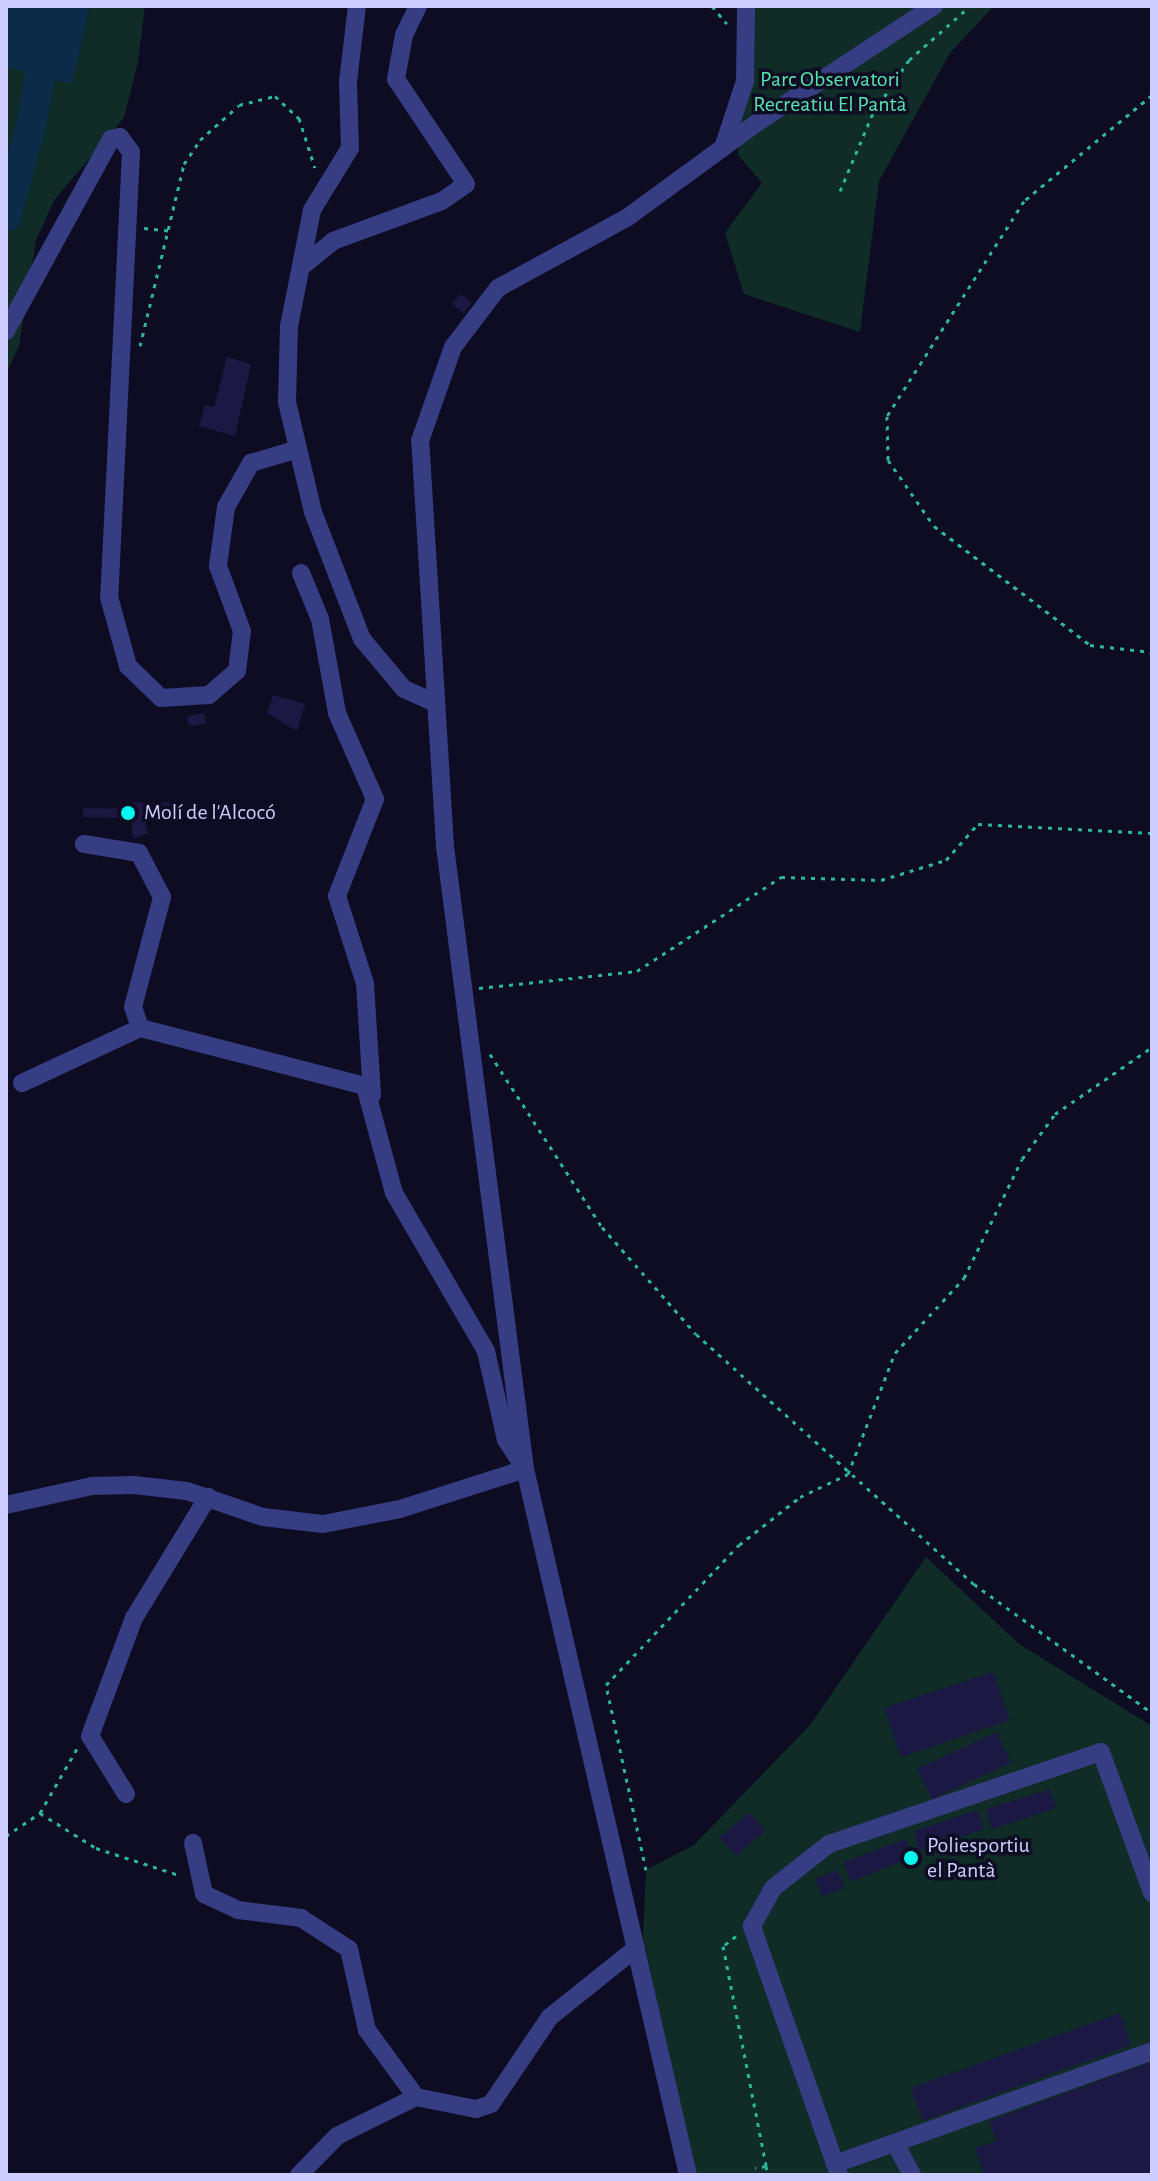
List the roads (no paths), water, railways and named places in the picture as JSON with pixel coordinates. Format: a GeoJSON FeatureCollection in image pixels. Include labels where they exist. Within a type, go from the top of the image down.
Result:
{"type":"FeatureCollection","features":[{"type":"Feature","properties":{"kind":"street"},"geometry":{"type":"LineString","coordinates":[[357,6],[348,82],[350,148],[318,192],[286,360],[295,450],[362,639],[404,689],[436,703]]}},
{"type":"Feature","properties":{"kind":"street"},"geometry":{"type":"LineString","coordinates":[[305,264],[333,241],[442,201],[466,184],[396,79],[404,35],[418,6]]}},
{"type":"Feature","properties":{"kind":"street"},"geometry":{"type":"LineString","coordinates":[[723,148],[745,81],[746,6]]}},
{"type":"Feature","properties":{"kind":"street"},"geometry":{"type":"LineString","coordinates":[[688,2175],[525,1469],[463,991],[436,703],[419,455],[426,413],[453,347],[498,288],[628,217],[723,148],[934,6]]}},
{"type":"Feature","properties":{"kind":"street"},"geometry":{"type":"LineString","coordinates":[[6,331],[111,139],[120,137],[131,152],[109,597],[121,651],[151,693],[196,699],[220,690],[237,671],[242,631],[218,566],[226,507],[251,463],[295,450]]}},
{"type":"Feature","properties":{"kind":"street"},"geometry":{"type":"LineString","coordinates":[[301,573],[320,619],[337,713],[375,799],[337,896],[365,983],[372,1098],[394,1193],[486,1351],[506,1440],[525,1469]]}},
{"type":"Feature","properties":{"kind":"street"},"geometry":{"type":"LineString","coordinates":[[84,844],[139,853],[162,897],[133,1007],[140,1028]]}},
{"type":"Feature","properties":{"kind":"street"},"geometry":{"type":"LineString","coordinates":[[22,1083],[140,1028],[359,1082],[372,1098]]}},
{"type":"Feature","properties":{"kind":"street"},"geometry":{"type":"LineString","coordinates":[[6,1505],[106,1486],[168,1488],[208,1497],[263,1517],[323,1524],[400,1509],[525,1469]]}},
{"type":"Feature","properties":{"kind":"street"},"geometry":{"type":"LineString","coordinates":[[126,1794],[90,1736],[134,1618],[208,1497]]}},
{"type":"Feature","properties":{"kind":"street"},"geometry":{"type":"LineString","coordinates":[[1152,1893],[1101,1752],[829,1844],[773,1888],[754,1932],[837,2170],[895,2143],[1152,2051]]}},
{"type":"Feature","properties":{"kind":"street"},"geometry":{"type":"LineString","coordinates":[[193,1843],[197,1880],[204,1894],[227,1906],[301,1918],[343,1943],[355,1967],[367,2030],[416,2097]]}},
{"type":"Feature","properties":{"kind":"street"},"geometry":{"type":"LineString","coordinates":[[299,2175],[337,2136],[416,2097],[476,2109],[491,2104],[550,2017],[636,1948]]}},
{"type":"Feature","properties":{"kind":"street"},"geometry":{"type":"LineString","coordinates":[[895,2143],[912,2175]]}},
{"type":"Feature","properties":{"kind":"water"},"geometry":{"type":"Polygon","coordinates":[[[6,6],[90,6],[72,84],[6,67],[6,6]]]}},
{"type":"Feature","properties":{"kind":"waterway"},"geometry":{"type":"LineString","coordinates":[[6,217],[31,126],[52,6]]}},
{"type":"Feature","properties":{"kind":"place","name":"Molí de l'Alcocó"},"geometry":{"type":"Point","coordinates":[128,813]}},
{"type":"Feature","properties":{"kind":"place","name":"Poliesportiu el Pantà"},"geometry":{"type":"Point","coordinates":[911,1858]}},
{"type":"Feature","properties":{"kind":"park label","name":"Parc Observatori Recreatiu El Pantà"},"geometry":{"type":"Point","coordinates":[830,92]}}]}
